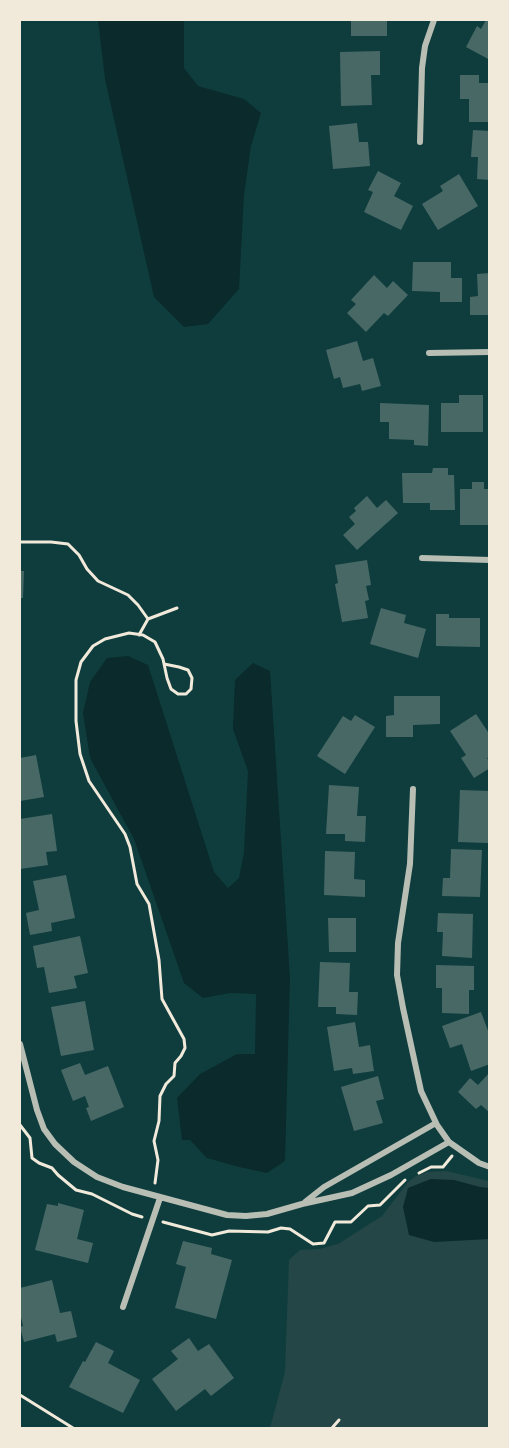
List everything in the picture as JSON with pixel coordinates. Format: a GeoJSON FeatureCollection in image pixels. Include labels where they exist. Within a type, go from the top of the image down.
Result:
{"type":"FeatureCollection","features":[{"type":"Feature","properties":{"kind":"street"},"geometry":{"type":"LineString","coordinates":[[420,142],[422,68],[425,46],[434,20]]}},
{"type":"Feature","properties":{"kind":"street"},"geometry":{"type":"LineString","coordinates":[[429,353],[489,352]]}},
{"type":"Feature","properties":{"kind":"street"},"geometry":{"type":"LineString","coordinates":[[422,558],[489,560]]}},
{"type":"Feature","properties":{"kind":"street"},"geometry":{"type":"LineString","coordinates":[[413,789],[410,864],[398,943],[397,975],[421,1091],[436,1123],[449,1142],[479,1163],[489,1167]]}},
{"type":"Feature","properties":{"kind":"street"},"geometry":{"type":"LineString","coordinates":[[20,1044],[44,1129],[55,1144],[74,1162],[97,1177],[123,1187],[227,1215],[267,1214],[352,1193],[391,1175],[449,1142]]}},
{"type":"Feature","properties":{"kind":"street"},"geometry":{"type":"LineString","coordinates":[[302,1204],[324,1187],[436,1123]]}},
{"type":"Feature","properties":{"kind":"street"},"geometry":{"type":"LineString","coordinates":[[123,1307],[160,1198]]}},
{"type":"Feature","properties":{"kind":"path"},"geometry":{"type":"LineString","coordinates":[[20,542],[68,544],[98,581],[128,595],[148,619]]}},
{"type":"Feature","properties":{"kind":"path"},"geometry":{"type":"LineString","coordinates":[[139,635],[148,619],[177,608]]}},
{"type":"Feature","properties":{"kind":"path"},"geometry":{"type":"LineString","coordinates":[[155,1184],[158,1160],[154,1141],[159,1121],[160,1096],[166,1084],[174,1076],[175,1064],[185,1048],[184,1040],[162,999],[159,960],[149,904],[138,884],[130,847],[125,834],[89,781],[80,754],[76,721],[76,680],[81,662],[93,646],[105,639],[129,633],[155,642],[171,689],[178,694],[186,694],[190,689],[192,678],[188,670],[164,664]]}},
{"type":"Feature","properties":{"kind":"path"},"geometry":{"type":"LineString","coordinates":[[20,1395],[73,1428]]}},
{"type":"Feature","properties":{"kind":"path"},"geometry":{"type":"LineString","coordinates":[[332,1428],[339,1420]]}},
{"type":"Feature","properties":{"kind":"shaded area"},"geometry":{"type":"Polygon","coordinates":[[[98,20],[184,20],[184,68],[198,86],[244,99],[261,113],[251,146],[244,195],[239,289],[208,324],[184,327],[154,297],[105,79],[98,20]]]}},
{"type":"Feature","properties":{"kind":"shaded area"},"geometry":{"type":"Polygon","coordinates":[[[128,656],[148,665],[214,872],[228,888],[239,878],[244,852],[248,771],[233,729],[235,680],[253,663],[270,671],[290,978],[285,1161],[267,1173],[207,1158],[190,1140],[182,1140],[177,1098],[200,1074],[237,1054],[255,1054],[256,994],[230,993],[203,998],[184,983],[134,839],[90,758],[83,713],[90,682],[107,658],[128,656]]]}},
{"type":"Feature","properties":{"kind":"shaded area"},"geometry":{"type":"Polygon","coordinates":[[[446,1171],[489,1181],[489,1428],[270,1428],[285,1372],[289,1260],[300,1250],[319,1249],[338,1244],[382,1216],[408,1182],[416,1176],[427,1172],[446,1171]]]}},
{"type":"Feature","properties":{"kind":"shaded area"},"geometry":{"type":"Polygon","coordinates":[[[431,1179],[454,1180],[489,1188],[489,1239],[434,1242],[409,1235],[403,1207],[408,1188],[431,1179]]]}},
{"type":"Feature","properties":{"kind":"building"},"geometry":{"type":"Polygon","coordinates":[[[351,20],[387,20],[387,36],[351,36],[351,20]]]}},
{"type":"Feature","properties":{"kind":"building"},"geometry":{"type":"Polygon","coordinates":[[[486,20],[490,20],[490,60],[466,47],[477,26],[481,29],[486,20]]]}},
{"type":"Feature","properties":{"kind":"building"},"geometry":{"type":"Polygon","coordinates":[[[380,51],[380,75],[371,75],[372,105],[341,106],[340,52],[380,51]]]}},
{"type":"Feature","properties":{"kind":"building"},"geometry":{"type":"Polygon","coordinates":[[[460,75],[479,75],[479,83],[490,83],[490,122],[469,122],[469,99],[460,99],[460,75]]]}},
{"type":"Feature","properties":{"kind":"building"},"geometry":{"type":"Polygon","coordinates":[[[357,123],[359,142],[368,142],[370,166],[333,169],[329,126],[357,123]]]}},
{"type":"Feature","properties":{"kind":"building"},"geometry":{"type":"Polygon","coordinates":[[[473,130],[490,131],[490,180],[477,179],[478,157],[471,157],[473,130]]]}},
{"type":"Feature","properties":{"kind":"building"},"geometry":{"type":"Polygon","coordinates":[[[378,171],[401,183],[394,196],[413,206],[401,230],[364,212],[373,192],[368,190],[378,171]]]}},
{"type":"Feature","properties":{"kind":"building"},"geometry":{"type":"Polygon","coordinates":[[[459,174],[478,206],[438,230],[422,204],[443,191],[440,186],[459,174]]]}},
{"type":"Feature","properties":{"kind":"building"},"geometry":{"type":"Polygon","coordinates":[[[413,262],[451,262],[451,278],[462,278],[462,302],[440,302],[440,292],[412,291],[413,262]]]}},
{"type":"Feature","properties":{"kind":"building"},"geometry":{"type":"Polygon","coordinates":[[[490,273],[490,315],[470,315],[470,297],[478,296],[477,274],[490,273]]]}},
{"type":"Feature","properties":{"kind":"building"},"geometry":{"type":"Polygon","coordinates":[[[374,275],[387,288],[393,281],[408,295],[388,316],[384,313],[366,332],[347,313],[356,304],[351,300],[374,275]]]}},
{"type":"Feature","properties":{"kind":"building"},"geometry":{"type":"Polygon","coordinates":[[[357,341],[363,361],[373,358],[381,386],[362,391],[360,384],[343,388],[340,377],[334,379],[326,350],[357,341]]]}},
{"type":"Feature","properties":{"kind":"building"},"geometry":{"type":"Polygon","coordinates":[[[459,395],[483,395],[483,432],[441,432],[441,403],[459,403],[459,395]]]}},
{"type":"Feature","properties":{"kind":"building"},"geometry":{"type":"Polygon","coordinates":[[[380,403],[429,405],[428,446],[414,445],[414,440],[389,439],[389,422],[380,422],[380,403]]]}},
{"type":"Feature","properties":{"kind":"building"},"geometry":{"type":"Polygon","coordinates":[[[433,468],[448,468],[448,475],[454,475],[455,510],[430,510],[430,503],[403,503],[402,473],[432,473],[433,468]]]}},
{"type":"Feature","properties":{"kind":"building"},"geometry":{"type":"Polygon","coordinates":[[[472,482],[484,482],[484,489],[490,489],[490,525],[460,525],[460,489],[472,489],[472,482]]]}},
{"type":"Feature","properties":{"kind":"building"},"geometry":{"type":"Polygon","coordinates":[[[367,496],[377,508],[386,500],[398,513],[357,550],[343,535],[355,524],[349,517],[356,511],[354,508],[367,496]]]}},
{"type":"Feature","properties":{"kind":"building"},"geometry":{"type":"Polygon","coordinates":[[[367,560],[371,585],[366,586],[369,600],[365,601],[368,618],[342,622],[335,584],[338,583],[335,565],[367,560]]]}},
{"type":"Feature","properties":{"kind":"building"},"geometry":{"type":"Polygon","coordinates":[[[20,571],[24,571],[23,598],[20,598],[20,571]]]}},
{"type":"Feature","properties":{"kind":"building"},"geometry":{"type":"Polygon","coordinates":[[[381,608],[406,615],[404,623],[426,629],[418,658],[370,644],[381,608]]]}},
{"type":"Feature","properties":{"kind":"building"},"geometry":{"type":"Polygon","coordinates":[[[436,614],[449,614],[449,618],[480,618],[480,647],[436,646],[436,614]]]}},
{"type":"Feature","properties":{"kind":"building"},"geometry":{"type":"Polygon","coordinates":[[[394,696],[440,696],[440,724],[413,725],[413,737],[386,737],[386,716],[394,715],[394,696]]]}},
{"type":"Feature","properties":{"kind":"building"},"geometry":{"type":"Polygon","coordinates":[[[476,714],[490,735],[490,757],[487,758],[490,768],[474,778],[461,758],[466,755],[450,731],[476,714]]]}},
{"type":"Feature","properties":{"kind":"building"},"geometry":{"type":"Polygon","coordinates":[[[355,715],[375,727],[345,774],[317,756],[343,716],[351,721],[355,715]]]}},
{"type":"Feature","properties":{"kind":"building"},"geometry":{"type":"Polygon","coordinates":[[[36,755],[44,797],[20,801],[20,758],[36,755]]]}},
{"type":"Feature","properties":{"kind":"building"},"geometry":{"type":"Polygon","coordinates":[[[329,785],[359,787],[357,816],[366,816],[365,842],[345,841],[345,834],[326,834],[329,785]]]}},
{"type":"Feature","properties":{"kind":"building"},"geometry":{"type":"Polygon","coordinates":[[[460,790],[490,791],[488,843],[458,842],[460,790]]]}},
{"type":"Feature","properties":{"kind":"building"},"geometry":{"type":"Polygon","coordinates":[[[52,814],[57,851],[46,852],[48,865],[20,869],[20,819],[52,814]]]}},
{"type":"Feature","properties":{"kind":"building"},"geometry":{"type":"Polygon","coordinates":[[[451,849],[482,850],[480,897],[442,896],[443,878],[450,878],[451,849]]]}},
{"type":"Feature","properties":{"kind":"building"},"geometry":{"type":"Polygon","coordinates":[[[325,851],[355,852],[354,879],[365,880],[365,897],[324,895],[325,851]]]}},
{"type":"Feature","properties":{"kind":"building"},"geometry":{"type":"Polygon","coordinates":[[[66,875],[75,918],[51,923],[52,931],[30,935],[26,913],[39,910],[33,881],[66,875]]]}},
{"type":"Feature","properties":{"kind":"building"},"geometry":{"type":"Polygon","coordinates":[[[438,913],[473,914],[472,958],[442,956],[443,932],[437,932],[438,913]]]}},
{"type":"Feature","properties":{"kind":"building"},"geometry":{"type":"Polygon","coordinates":[[[328,918],[356,918],[356,952],[329,952],[328,918]]]}},
{"type":"Feature","properties":{"kind":"building"},"geometry":{"type":"Polygon","coordinates":[[[80,936],[88,973],[74,976],[77,988],[49,993],[44,967],[37,968],[33,946],[80,936]]]}},
{"type":"Feature","properties":{"kind":"building"},"geometry":{"type":"Polygon","coordinates":[[[320,962],[350,963],[349,992],[358,992],[357,1015],[336,1014],[336,1007],[318,1007],[320,962]]]}},
{"type":"Feature","properties":{"kind":"building"},"geometry":{"type":"Polygon","coordinates":[[[436,965],[474,966],[474,990],[469,990],[469,1014],[442,1013],[442,988],[436,988],[436,965]]]}},
{"type":"Feature","properties":{"kind":"building"},"geometry":{"type":"Polygon","coordinates":[[[85,1001],[94,1050],[61,1056],[51,1007],[85,1001]]]}},
{"type":"Feature","properties":{"kind":"building"},"geometry":{"type":"Polygon","coordinates":[[[481,1012],[490,1036],[490,1064],[471,1071],[462,1044],[450,1048],[442,1026],[481,1012]]]}},
{"type":"Feature","properties":{"kind":"building"},"geometry":{"type":"Polygon","coordinates":[[[355,1022],[359,1047],[370,1045],[374,1071],[353,1074],[352,1068],[334,1071],[327,1027],[355,1022]]]}},
{"type":"Feature","properties":{"kind":"building"},"geometry":{"type":"Polygon","coordinates":[[[80,1063],[85,1075],[108,1066],[124,1107],[91,1121],[86,1108],[89,1107],[85,1096],[73,1101],[61,1070],[80,1063]]]}},
{"type":"Feature","properties":{"kind":"building"},"geometry":{"type":"Polygon","coordinates":[[[490,1072],[490,1113],[481,1105],[476,1109],[458,1092],[470,1078],[478,1085],[490,1072]]]}},
{"type":"Feature","properties":{"kind":"building"},"geometry":{"type":"Polygon","coordinates":[[[378,1076],[384,1099],[376,1101],[383,1123],[354,1131],[341,1087],[378,1076]]]}},
{"type":"Feature","properties":{"kind":"building"},"geometry":{"type":"Polygon","coordinates":[[[58,1203],[84,1210],[77,1239],[93,1243],[88,1263],[35,1250],[47,1204],[58,1206],[58,1203]]]}},
{"type":"Feature","properties":{"kind":"building"},"geometry":{"type":"Polygon","coordinates":[[[183,1241],[212,1248],[211,1254],[232,1260],[216,1319],[175,1308],[186,1267],[176,1264],[183,1241]]]}},
{"type":"Feature","properties":{"kind":"building"},"geometry":{"type":"Polygon","coordinates":[[[52,1280],[60,1313],[71,1311],[77,1337],[57,1342],[55,1334],[24,1342],[20,1327],[23,1326],[20,1313],[20,1288],[52,1280]]]}},
{"type":"Feature","properties":{"kind":"building"},"geometry":{"type":"Polygon","coordinates":[[[189,1338],[198,1351],[209,1344],[234,1378],[211,1396],[205,1389],[176,1411],[152,1379],[178,1359],[171,1351],[189,1338]]]}},
{"type":"Feature","properties":{"kind":"building"},"geometry":{"type":"Polygon","coordinates":[[[96,1342],[114,1351],[108,1363],[140,1380],[123,1413],[69,1387],[96,1342]]]}}]}
